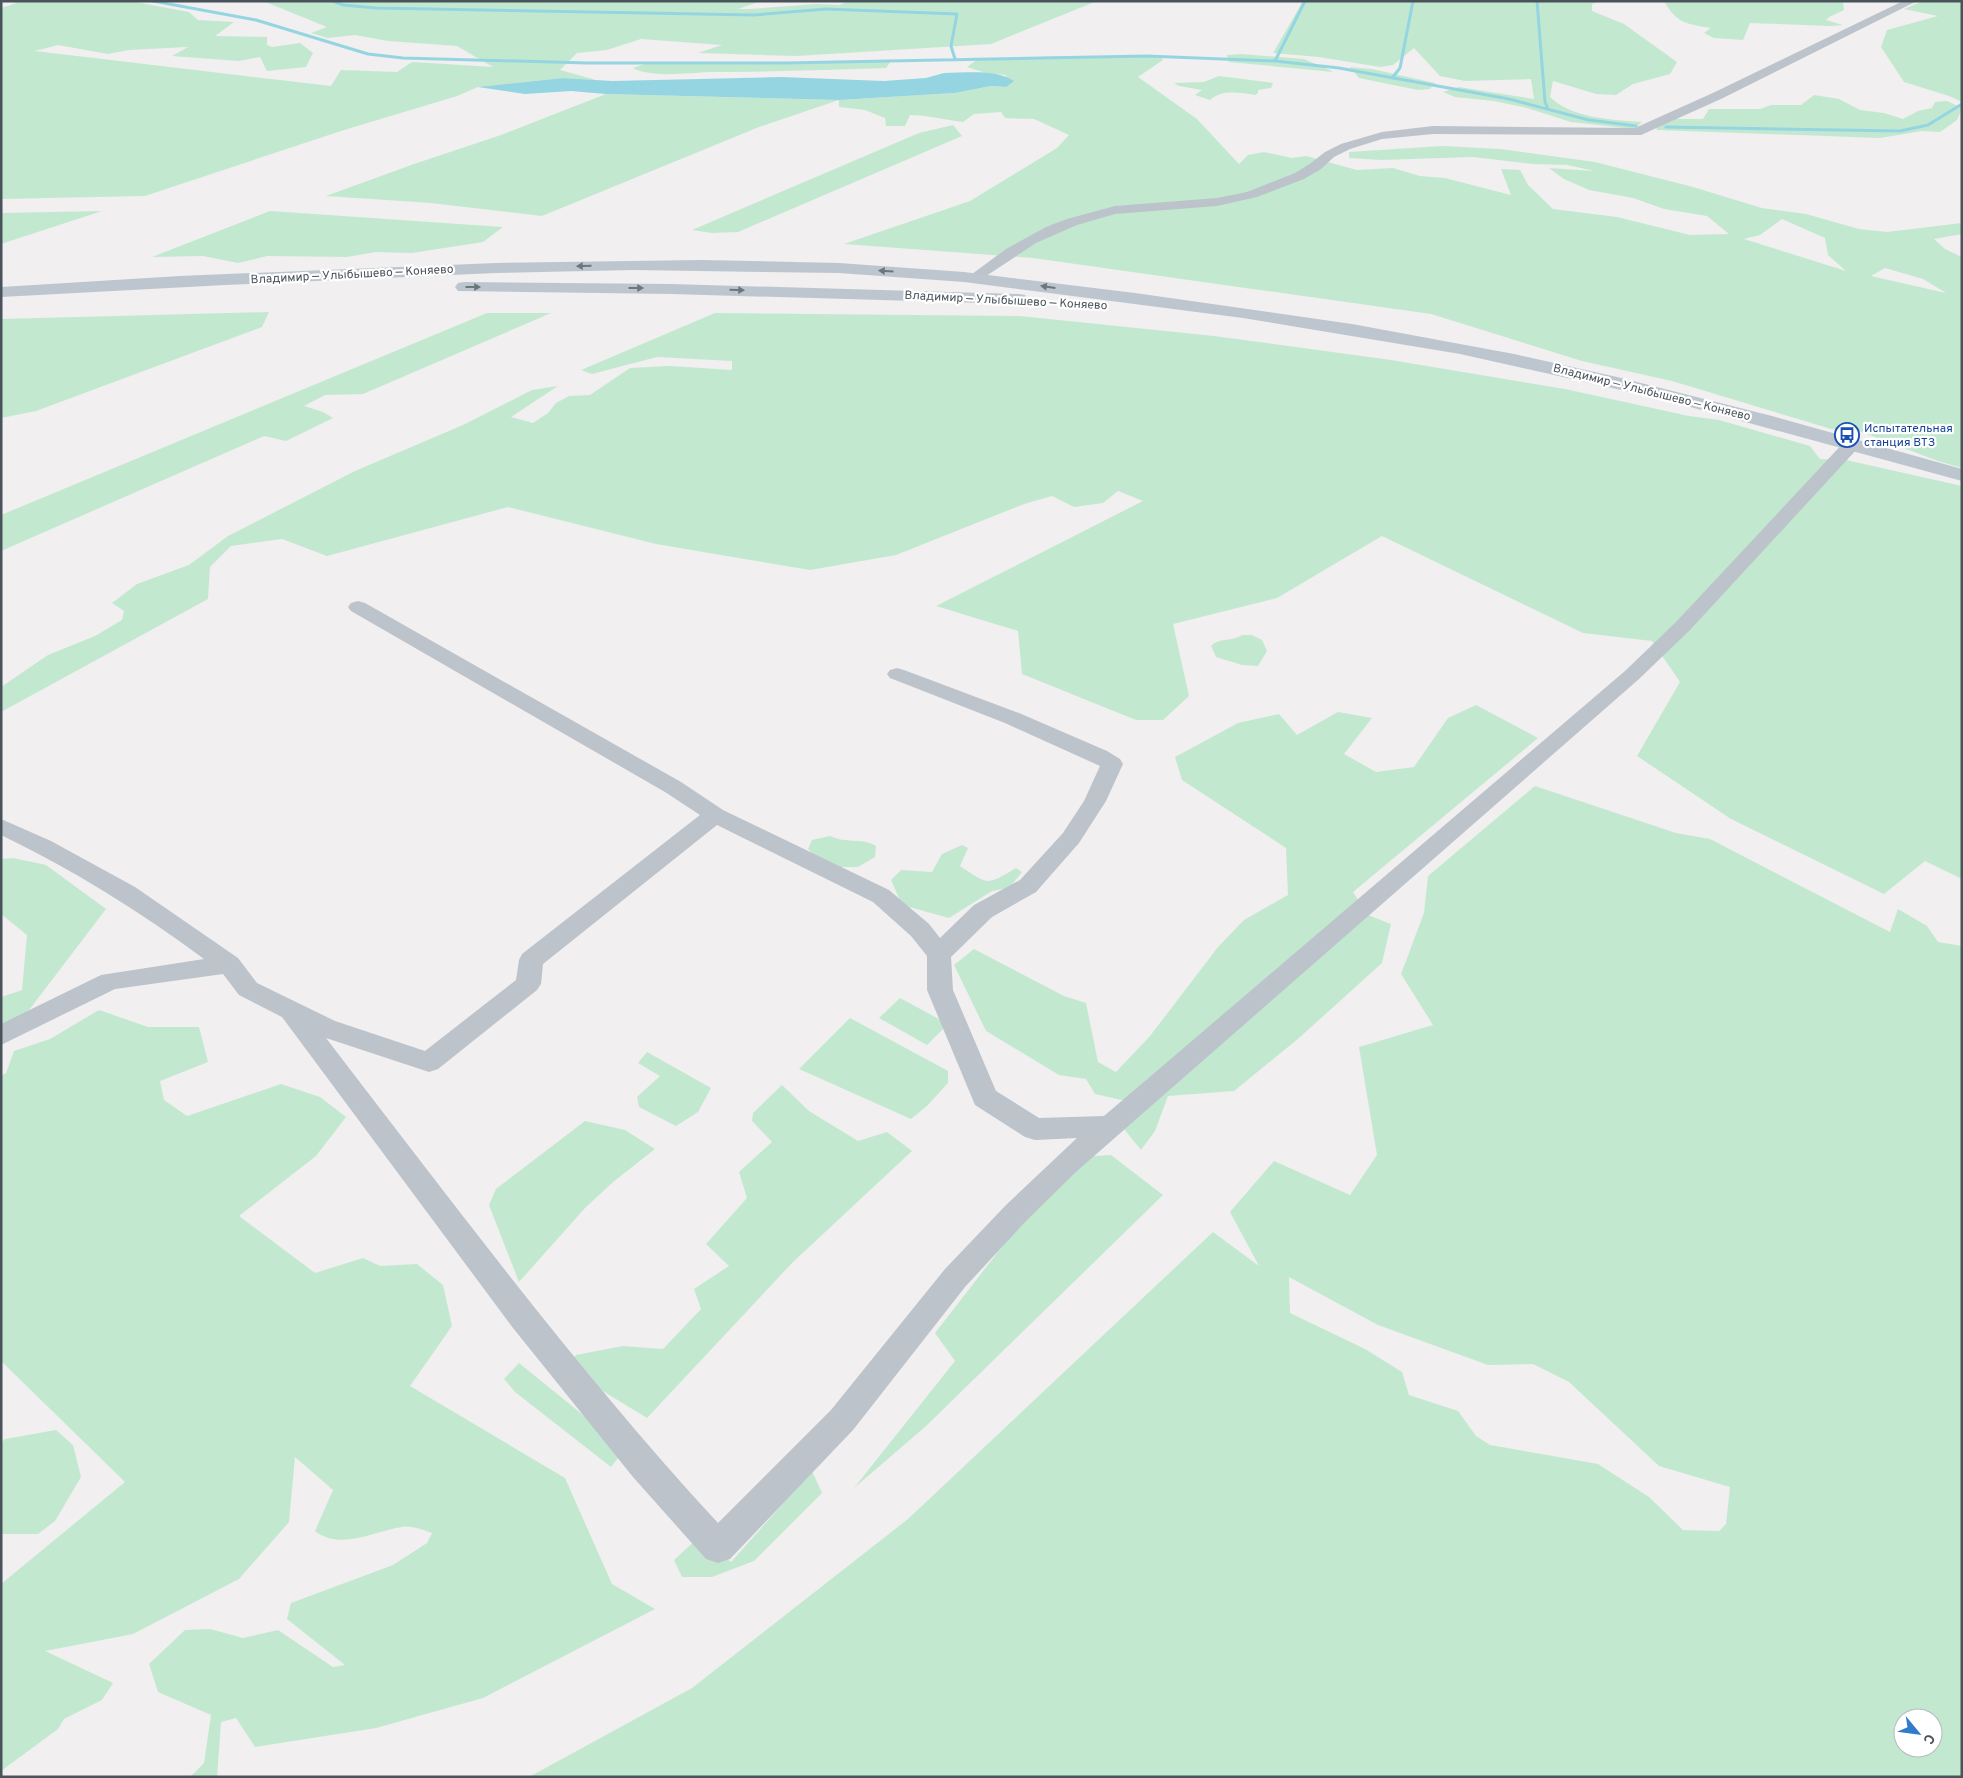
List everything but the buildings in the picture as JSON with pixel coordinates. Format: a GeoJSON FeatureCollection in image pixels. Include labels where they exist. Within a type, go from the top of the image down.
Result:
{"type":"FeatureCollection","features":[{"type":"Feature","properties":{"kind":"main road","name":"Владимир — Улыбышево — Коняево"},"geometry":{"type":"LineString","coordinates":[[1,293],[76,286],[467,269],[616,265],[816,267],[975,277],[1265,316],[1493,355],[1564,370],[1751,416],[1962,475]]}},
{"type":"Feature","properties":{"kind":"main road","name":"Владимир — Улыбышево — Коняево"},"geometry":{"type":"LineString","coordinates":[[671,289],[702,286],[713,282],[718,275],[712,269],[702,266]]}},
{"type":"Feature","properties":{"kind":"main road","name":"Владимир — Улыбышево — Коняево"},"geometry":{"type":"LineString","coordinates":[[1,293],[57,294],[422,287]]}},
{"type":"Feature","properties":{"kind":"main road","name":"Владимир — Улыбышево — Коняево"},"geometry":{"type":"LineString","coordinates":[[452,287],[671,289],[1062,301],[1179,309],[1339,329]]}},
{"type":"Feature","properties":{"kind":"street"},"geometry":{"type":"LineString","coordinates":[[975,277],[1000,257],[1036,237],[1089,217],[1114,210],[1202,205],[1244,197],[1295,178],[1316,166],[1332,153],[1373,137],[1402,132],[1434,130],[1636,132],[1720,95],[1912,1]]}},
{"type":"Feature","properties":{"kind":"street"},"geometry":{"type":"LineString","coordinates":[[290,1010],[524,1319],[644,1466],[718,1547],[842,1420],[955,1278],[1002,1227],[1067,1163],[1632,675],[1683,626],[1852,444]]}},
{"type":"Feature","properties":{"kind":"street"},"geometry":{"type":"LineString","coordinates":[[358,607],[674,787],[715,815],[881,896],[920,930],[939,954],[940,990],[984,1098],[1034,1129],[1110,1126]]}},
{"type":"Feature","properties":{"kind":"street"},"geometry":{"type":"LineString","coordinates":[[897,674],[1012,718],[1099,756],[1112,764],[1095,801],[1071,838],[1028,886],[983,911],[939,954]]}},
{"type":"Feature","properties":{"kind":"street"},"geometry":{"type":"LineString","coordinates":[[1,826],[43,846],[127,893],[229,964],[248,988],[326,1028],[429,1062],[528,984],[531,960],[715,815]]}},
{"type":"Feature","properties":{"kind":"street"},"geometry":{"type":"LineString","coordinates":[[1,1035],[110,981],[229,964]]}},
{"type":"Feature","properties":{"kind":"green space"},"geometry":{"type":"Polygon","coordinates":[[[8,1],[130,1],[189,12],[198,20],[234,22],[215,36],[267,37],[267,45],[272,47],[300,43],[313,53],[306,67],[267,71],[260,57],[239,61],[172,56],[188,47],[129,50],[108,54],[58,45],[35,51],[331,86],[341,70],[397,72],[412,62],[493,67],[457,46],[388,41],[355,35],[328,38],[311,33],[327,27],[263,1],[761,1],[738,9],[749,9],[817,4],[839,5],[850,1],[1097,1],[991,44],[796,56],[698,53],[722,45],[641,39],[607,50],[577,53],[560,70],[596,80],[563,78],[478,87],[457,96],[341,131],[145,196],[1,199],[1,8],[17,3],[8,1]]]}},
{"type":"Feature","properties":{"kind":"green space"},"geometry":{"type":"Polygon","coordinates":[[[1303,1],[1601,1],[1592,4],[1592,11],[1624,24],[1677,62],[1670,74],[1633,84],[1616,95],[1596,94],[1553,81],[1550,97],[1569,109],[1593,117],[1642,122],[1634,129],[1571,122],[1527,108],[1494,101],[1455,97],[1443,92],[1459,87],[1534,99],[1531,79],[1465,81],[1440,76],[1414,48],[1393,65],[1380,67],[1319,57],[1273,53],[1303,1]]]}},
{"type":"Feature","properties":{"kind":"green space"},"geometry":{"type":"Polygon","coordinates":[[[1664,1],[1843,1],[1844,10],[1826,20],[1843,25],[1750,23],[1743,40],[1714,38],[1704,33],[1711,28],[1683,22],[1673,14],[1664,1]]]}},
{"type":"Feature","properties":{"kind":"green space"},"geometry":{"type":"Polygon","coordinates":[[[1923,1],[1962,1],[1962,102],[1904,82],[1881,47],[1887,30],[1938,16],[1904,9],[1923,1]]]}},
{"type":"Feature","properties":{"kind":"green space"},"geometry":{"type":"Polygon","coordinates":[[[1241,54],[1304,59],[1334,72],[1229,62],[1227,55],[1241,54]]]}},
{"type":"Feature","properties":{"kind":"green space"},"geometry":{"type":"Polygon","coordinates":[[[1160,56],[1163,60],[1138,77],[1197,119],[1239,164],[1248,155],[1264,152],[1292,158],[1306,156],[1357,170],[1393,168],[1420,176],[1445,178],[1511,195],[1501,169],[1520,170],[1528,185],[1553,209],[1617,217],[1690,235],[1729,234],[1707,216],[1664,209],[1633,198],[1589,190],[1564,179],[1549,168],[1595,171],[1567,165],[1533,164],[1473,157],[1381,160],[1349,158],[1349,152],[1442,146],[1501,149],[1595,162],[1693,187],[1762,208],[1806,214],[1859,229],[1887,232],[1962,223],[1962,234],[1934,239],[1945,249],[1962,257],[1962,468],[1938,461],[1859,431],[1831,429],[1672,381],[1582,361],[1431,314],[1033,258],[844,244],[970,201],[1057,148],[1069,135],[1034,119],[1005,118],[1001,112],[974,114],[963,122],[910,115],[905,126],[886,126],[885,118],[865,110],[839,107],[839,100],[955,93],[991,86],[1006,87],[1006,75],[986,73],[967,67],[978,59],[1160,56]],[[1782,219],[1760,235],[1744,239],[1846,271],[1828,255],[1825,238],[1782,219]],[[1885,268],[1871,276],[1946,293],[1923,279],[1885,268]]]}},
{"type":"Feature","properties":{"kind":"green space"},"geometry":{"type":"Polygon","coordinates":[[[891,61],[886,68],[798,71],[659,74],[633,68],[648,63],[891,61]]]}},
{"type":"Feature","properties":{"kind":"green space"},"geometry":{"type":"Polygon","coordinates":[[[1350,67],[1372,69],[1435,83],[1430,89],[1418,90],[1359,78],[1350,67]]]}},
{"type":"Feature","properties":{"kind":"green space"},"geometry":{"type":"Polygon","coordinates":[[[1219,76],[1273,83],[1271,88],[1258,90],[1258,93],[1255,95],[1226,93],[1210,100],[1195,95],[1202,90],[1179,86],[1174,83],[1204,82],[1219,76]]]}},
{"type":"Feature","properties":{"kind":"green space"},"geometry":{"type":"Polygon","coordinates":[[[606,94],[839,100],[759,127],[542,216],[431,203],[326,196],[501,135],[606,94]]]}},
{"type":"Feature","properties":{"kind":"green space"},"geometry":{"type":"Polygon","coordinates":[[[1814,95],[1839,99],[1860,110],[1884,113],[1903,119],[1918,111],[1932,108],[1935,102],[1947,101],[1962,108],[1957,120],[1940,132],[1922,131],[1880,138],[1657,130],[1656,127],[1673,119],[1703,119],[1709,109],[1760,109],[1771,105],[1801,105],[1814,95]]]}},
{"type":"Feature","properties":{"kind":"green space"},"geometry":{"type":"Polygon","coordinates":[[[953,125],[962,136],[738,232],[712,233],[692,230],[919,133],[953,125]]]}},
{"type":"Feature","properties":{"kind":"green space"},"geometry":{"type":"Polygon","coordinates":[[[102,211],[1,244],[1,213],[102,211]]]}},
{"type":"Feature","properties":{"kind":"green space"},"geometry":{"type":"Polygon","coordinates":[[[270,211],[503,227],[483,242],[412,253],[376,252],[347,257],[267,256],[238,263],[203,256],[152,257],[270,211]]]}},
{"type":"Feature","properties":{"kind":"green space"},"geometry":{"type":"Polygon","coordinates":[[[269,312],[262,327],[36,411],[1,418],[1,319],[269,312]]]}},
{"type":"Feature","properties":{"kind":"green space"},"geometry":{"type":"Polygon","coordinates":[[[487,313],[551,313],[363,394],[325,395],[304,406],[323,412],[333,418],[286,441],[264,436],[1,551],[1,515],[487,313]]]}},
{"type":"Feature","properties":{"kind":"green space"},"geometry":{"type":"Polygon","coordinates":[[[715,313],[1020,316],[1214,336],[1391,360],[1565,389],[1689,416],[1719,420],[1810,446],[1820,459],[1846,460],[1962,486],[1962,879],[1925,861],[1884,894],[1731,819],[1637,756],[1680,682],[1652,641],[1583,633],[1382,536],[1277,598],[1173,624],[1189,696],[1163,720],[1136,720],[1022,674],[1018,631],[936,606],[1143,501],[1118,491],[1103,503],[1074,507],[1052,496],[1024,504],[896,555],[810,570],[656,544],[508,507],[327,556],[282,539],[231,546],[210,567],[208,599],[1,712],[1,687],[48,655],[95,636],[122,620],[124,611],[112,603],[137,584],[189,565],[228,536],[355,471],[463,425],[532,390],[558,386],[511,417],[533,423],[548,413],[556,403],[569,396],[590,395],[630,368],[670,366],[732,370],[732,361],[657,357],[592,374],[581,370],[715,313]]]}},
{"type":"Feature","properties":{"kind":"green space"},"geometry":{"type":"Polygon","coordinates":[[[1242,635],[1252,635],[1262,640],[1267,651],[1258,666],[1242,665],[1216,657],[1211,646],[1218,641],[1242,635]]]}},
{"type":"Feature","properties":{"kind":"green space"},"geometry":{"type":"Polygon","coordinates":[[[1476,705],[1538,738],[1353,892],[1368,915],[1391,924],[1382,963],[1299,1038],[1234,1091],[1168,1096],[1155,1131],[1141,1150],[1124,1129],[1126,1101],[1095,1094],[1086,1079],[1059,1075],[986,1031],[954,965],[974,949],[1064,996],[1086,1003],[1098,1062],[1116,1072],[1150,1036],[1218,947],[1244,920],[1288,895],[1286,848],[1182,780],[1175,757],[1238,723],[1279,714],[1297,735],[1338,712],[1372,718],[1344,754],[1376,772],[1414,767],[1448,718],[1476,705]]]}},
{"type":"Feature","properties":{"kind":"green space"},"geometry":{"type":"Polygon","coordinates":[[[1535,786],[1676,833],[1710,839],[1890,932],[1898,909],[1927,926],[1938,942],[1962,946],[1962,1777],[529,1777],[692,1688],[908,1519],[1213,1232],[1259,1266],[1230,1212],[1274,1161],[1350,1195],[1377,1155],[1359,1047],[1433,1025],[1401,974],[1424,913],[1428,876],[1535,786]],[[1289,1277],[1290,1313],[1365,1349],[1402,1372],[1409,1395],[1458,1411],[1476,1436],[1490,1445],[1598,1464],[1649,1497],[1683,1530],[1719,1531],[1726,1524],[1730,1487],[1659,1466],[1569,1382],[1533,1364],[1488,1365],[1378,1325],[1289,1277]]]}},
{"type":"Feature","properties":{"kind":"green space"},"geometry":{"type":"Polygon","coordinates":[[[830,836],[842,840],[870,843],[876,846],[875,857],[858,867],[835,867],[820,861],[808,849],[812,840],[830,836]]]}},
{"type":"Feature","properties":{"kind":"green space"},"geometry":{"type":"Polygon","coordinates":[[[962,845],[968,848],[960,866],[983,880],[988,881],[999,878],[1016,868],[1022,872],[1009,888],[992,891],[949,918],[902,905],[891,880],[901,870],[932,872],[942,854],[962,845]]]}},
{"type":"Feature","properties":{"kind":"green space"},"geometry":{"type":"Polygon","coordinates":[[[13,858],[46,865],[106,909],[26,1014],[1,1029],[1,997],[22,990],[27,935],[1,914],[1,859],[13,858]]]}},
{"type":"Feature","properties":{"kind":"green space"},"geometry":{"type":"Polygon","coordinates":[[[900,998],[948,1024],[927,1045],[879,1018],[900,998]]]}},
{"type":"Feature","properties":{"kind":"green space"},"geometry":{"type":"Polygon","coordinates":[[[99,1010],[148,1027],[199,1027],[208,1062],[160,1081],[164,1100],[187,1116],[281,1084],[320,1097],[346,1117],[316,1156],[239,1216],[315,1273],[363,1258],[380,1266],[417,1264],[443,1285],[452,1326],[410,1386],[565,1478],[612,1584],[655,1609],[483,1698],[376,1728],[255,1747],[236,1718],[221,1722],[217,1777],[190,1777],[204,1763],[211,1715],[158,1692],[149,1664],[185,1630],[210,1629],[243,1638],[278,1630],[333,1667],[345,1665],[287,1619],[291,1603],[393,1565],[427,1543],[432,1533],[417,1528],[405,1527],[346,1540],[325,1537],[315,1531],[333,1490],[295,1457],[289,1522],[239,1579],[133,1634],[45,1651],[113,1683],[102,1700],[64,1719],[58,1729],[1,1771],[1,1584],[125,1482],[1,1361],[1,1076],[6,1073],[14,1051],[50,1039],[99,1010]]]}},
{"type":"Feature","properties":{"kind":"green space"},"geometry":{"type":"Polygon","coordinates":[[[850,1018],[948,1071],[948,1083],[928,1105],[911,1119],[799,1069],[850,1018]]]}},
{"type":"Feature","properties":{"kind":"green space"},"geometry":{"type":"Polygon","coordinates":[[[647,1052],[711,1088],[698,1112],[676,1126],[639,1107],[637,1097],[660,1076],[638,1063],[647,1052]]]}},
{"type":"Feature","properties":{"kind":"green space"},"geometry":{"type":"Polygon","coordinates":[[[782,1085],[809,1111],[858,1141],[887,1132],[912,1151],[792,1263],[647,1418],[565,1368],[576,1355],[623,1346],[663,1349],[701,1309],[694,1289],[729,1266],[706,1244],[747,1198],[739,1172],[772,1142],[752,1121],[753,1113],[782,1085]]]}},
{"type":"Feature","properties":{"kind":"green space"},"geometry":{"type":"Polygon","coordinates":[[[585,1121],[625,1130],[655,1149],[613,1182],[585,1208],[519,1282],[489,1205],[496,1189],[585,1121]]]}},
{"type":"Feature","properties":{"kind":"green space"},"geometry":{"type":"Polygon","coordinates":[[[1111,1155],[1163,1195],[925,1427],[854,1488],[955,1361],[935,1333],[1029,1212],[1062,1158],[1111,1155]]]}},
{"type":"Feature","properties":{"kind":"green space"},"geometry":{"type":"Polygon","coordinates":[[[519,1363],[625,1449],[611,1467],[515,1392],[504,1379],[519,1363]]]}},
{"type":"Feature","properties":{"kind":"green space"},"geometry":{"type":"Polygon","coordinates":[[[56,1430],[73,1445],[81,1477],[55,1521],[38,1534],[1,1534],[1,1443],[5,1439],[56,1430]]]}},
{"type":"Feature","properties":{"kind":"green space"},"geometry":{"type":"Polygon","coordinates":[[[812,1471],[822,1493],[754,1561],[712,1577],[682,1577],[674,1560],[699,1537],[731,1562],[812,1471]]]}},
{"type":"Feature","properties":{"kind":"water"},"geometry":{"type":"Polygon","coordinates":[[[944,73],[990,73],[1014,81],[1006,87],[991,86],[955,93],[839,100],[606,94],[571,91],[525,94],[478,87],[563,78],[612,81],[781,77],[884,81],[926,78],[944,73]]]}},
{"type":"Feature","properties":{"kind":"waterway"},"geometry":{"type":"LineString","coordinates":[[153,1],[256,20],[368,54],[403,58],[588,63],[785,63],[1147,56],[1275,61]]}},
{"type":"Feature","properties":{"kind":"waterway"},"geometry":{"type":"LineString","coordinates":[[333,1],[343,5],[376,8],[754,15],[826,9],[957,14],[951,46],[955,59]]}},
{"type":"Feature","properties":{"kind":"waterway"},"geometry":{"type":"LineString","coordinates":[[1275,61],[1305,1]]}},
{"type":"Feature","properties":{"kind":"waterway"},"geometry":{"type":"LineString","coordinates":[[1392,78],[1400,68],[1413,1]]}},
{"type":"Feature","properties":{"kind":"waterway"},"geometry":{"type":"LineString","coordinates":[[1537,1],[1545,102],[1548,109]]}},
{"type":"Feature","properties":{"kind":"waterway"},"geometry":{"type":"LineString","coordinates":[[1275,61],[1339,68],[1392,78]]}},
{"type":"Feature","properties":{"kind":"waterway"},"geometry":{"type":"LineString","coordinates":[[1392,78],[1509,99],[1589,120],[1636,126]]}},
{"type":"Feature","properties":{"kind":"waterway"},"geometry":{"type":"LineString","coordinates":[[1666,127],[1900,131],[1928,125],[1962,104]]}},
{"type":"Feature","properties":{"kind":"place","name":"Испытательная станция ВТЗ"},"geometry":{"type":"Point","coordinates":[1847,435]}}]}
